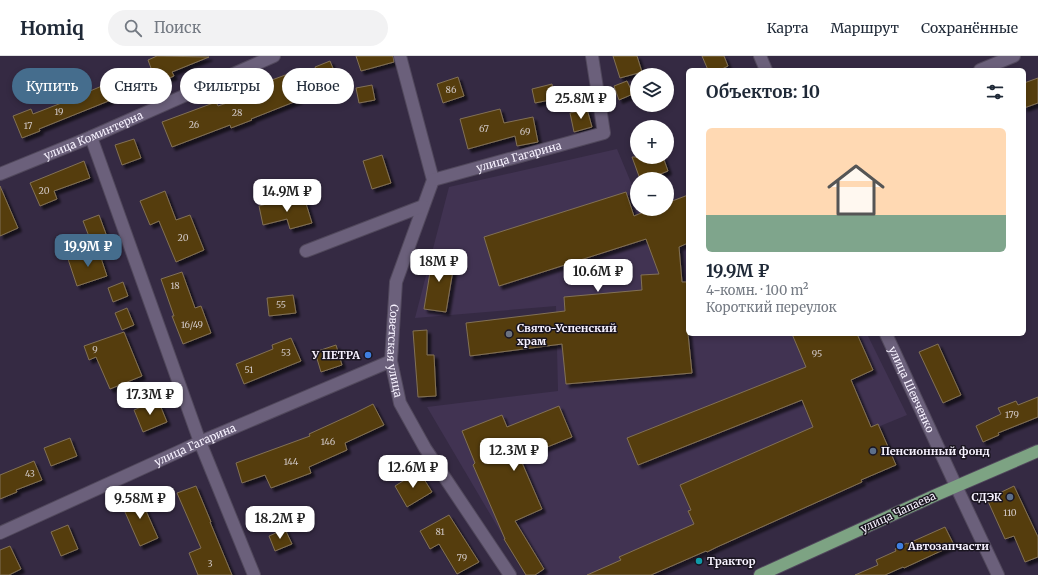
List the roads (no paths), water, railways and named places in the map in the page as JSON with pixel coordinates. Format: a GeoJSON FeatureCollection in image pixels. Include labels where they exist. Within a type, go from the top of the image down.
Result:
{"type":"FeatureCollection","features":[{"type":"Feature","properties":{"kind":"main road","name":"улица Чапаева"},"geometry":{"type":"LineString","coordinates":[[760,575],[956,486],[1038,451]]}},
{"type":"Feature","properties":{"kind":"street","name":"улица Коминтерна"},"geometry":{"type":"LineString","coordinates":[[0,174],[91,137],[274,56]]}},
{"type":"Feature","properties":{"kind":"street"},"geometry":{"type":"LineString","coordinates":[[400,56],[433,180]]}},
{"type":"Feature","properties":{"kind":"street","name":"улица Гагарина"},"geometry":{"type":"LineString","coordinates":[[433,180],[604,132],[592,56]]}},
{"type":"Feature","properties":{"kind":"street"},"geometry":{"type":"LineString","coordinates":[[760,56],[765,68]]}},
{"type":"Feature","properties":{"kind":"street"},"geometry":{"type":"LineString","coordinates":[[985,68],[1014,56]]}},
{"type":"Feature","properties":{"kind":"street"},"geometry":{"type":"LineString","coordinates":[[91,137],[200,442],[254,575]]}},
{"type":"Feature","properties":{"kind":"street","name":"Советская улица"},"geometry":{"type":"LineString","coordinates":[[433,180],[396,282],[391,361],[400,403],[425,448],[510,575]]}},
{"type":"Feature","properties":{"kind":"street"},"geometry":{"type":"LineString","coordinates":[[306,251],[423,206]]}},
{"type":"Feature","properties":{"kind":"street","name":"улица Шевченко"},"geometry":{"type":"LineString","coordinates":[[887,336],[998,575]]}},
{"type":"Feature","properties":{"kind":"street","name":"улица Гагарина"},"geometry":{"type":"LineString","coordinates":[[0,533],[200,442],[391,361]]}},
{"type":"Feature","properties":{"kind":"place","name":"Свято-Успенский храм"},"geometry":{"type":"Point","coordinates":[509,334]}},
{"type":"Feature","properties":{"kind":"place","name":"У ПЕТРА"},"geometry":{"type":"Point","coordinates":[368,355]}},
{"type":"Feature","properties":{"kind":"place","name":"Пенсионный фонд"},"geometry":{"type":"Point","coordinates":[873,451]}},
{"type":"Feature","properties":{"kind":"place","name":"СДЭК"},"geometry":{"type":"Point","coordinates":[1010,497]}},
{"type":"Feature","properties":{"kind":"place","name":"Автозапчасти"},"geometry":{"type":"Point","coordinates":[900,546]}},
{"type":"Feature","properties":{"kind":"place","name":"Трактор"},"geometry":{"type":"Point","coordinates":[699,561]}}]}
